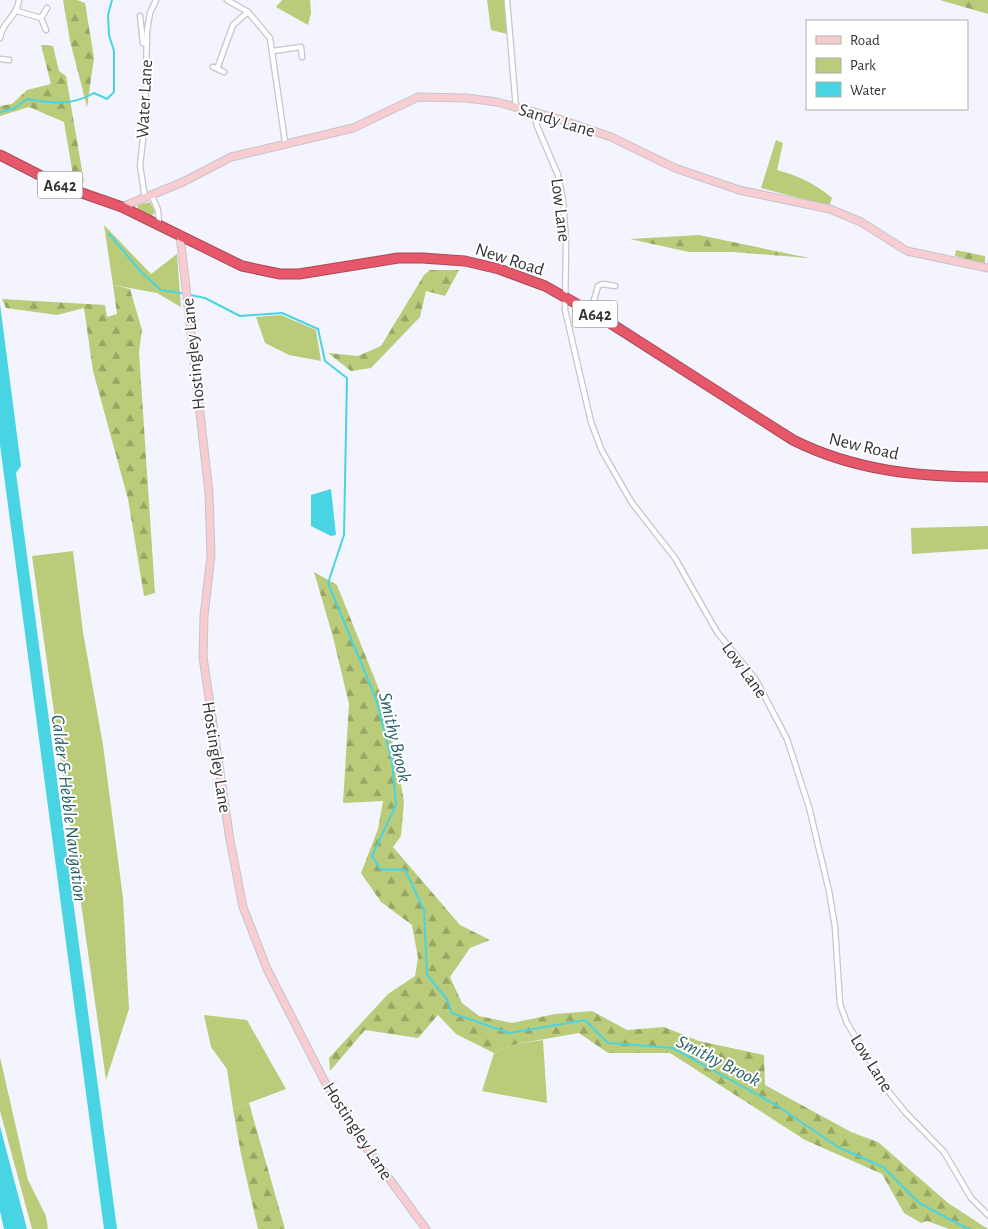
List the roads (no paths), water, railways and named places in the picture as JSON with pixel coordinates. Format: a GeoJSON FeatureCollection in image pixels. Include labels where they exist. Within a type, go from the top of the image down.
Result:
{"type":"FeatureCollection","features":[{"type":"Feature","properties":{"kind":"highway","name":"New Road"},"geometry":{"type":"LineString","coordinates":[[0,155],[59,185],[122,207],[234,262],[261,271],[299,274],[398,258],[447,259],[499,269],[545,286],[591,312],[793,440],[816,451],[840,461],[882,470],[988,477]]}},
{"type":"Feature","properties":{"kind":"main road","name":"Sandy Lane"},"geometry":{"type":"LineString","coordinates":[[122,207],[148,197],[231,157],[285,142],[353,128],[418,97],[466,98],[497,102],[611,137],[675,168],[739,190],[830,209],[861,222],[907,251],[988,268]]}},
{"type":"Feature","properties":{"kind":"main road","name":"Hostingley Lane"},"geometry":{"type":"LineString","coordinates":[[180,235],[209,492],[211,555],[204,616],[203,657],[230,840],[243,907],[267,969],[326,1084],[355,1132],[426,1229]]}},
{"type":"Feature","properties":{"kind":"street"},"geometry":{"type":"LineString","coordinates":[[0,38],[4,27],[17,11],[19,0]]}},
{"type":"Feature","properties":{"kind":"street","name":"Water Lane"},"geometry":{"type":"LineString","coordinates":[[156,0],[150,13],[146,44],[145,120],[140,166],[148,197],[158,210],[160,224]]}},
{"type":"Feature","properties":{"kind":"street"},"geometry":{"type":"LineString","coordinates":[[227,0],[248,12],[270,38],[285,142]]}},
{"type":"Feature","properties":{"kind":"street"},"geometry":{"type":"LineString","coordinates":[[507,0],[516,108]]}},
{"type":"Feature","properties":{"kind":"street"},"geometry":{"type":"LineString","coordinates":[[41,18],[47,8]]}},
{"type":"Feature","properties":{"kind":"street"},"geometry":{"type":"LineString","coordinates":[[17,11],[41,18]]}},
{"type":"Feature","properties":{"kind":"street"},"geometry":{"type":"LineString","coordinates":[[224,72],[215,68],[233,25],[248,12]]}},
{"type":"Feature","properties":{"kind":"street"},"geometry":{"type":"LineString","coordinates":[[140,16],[143,43],[146,44]]}},
{"type":"Feature","properties":{"kind":"street"},"geometry":{"type":"LineString","coordinates":[[41,18],[46,30]]}},
{"type":"Feature","properties":{"kind":"street"},"geometry":{"type":"LineString","coordinates":[[301,47],[302,56]]}},
{"type":"Feature","properties":{"kind":"street"},"geometry":{"type":"LineString","coordinates":[[273,51],[307,47]]}},
{"type":"Feature","properties":{"kind":"street"},"geometry":{"type":"LineString","coordinates":[[0,59],[9,60]]}},
{"type":"Feature","properties":{"kind":"street","name":"Low Lane"},"geometry":{"type":"LineString","coordinates":[[534,112],[537,126],[558,175],[563,200],[566,286],[564,297],[568,328],[584,384],[591,422],[602,451],[632,503],[675,558],[718,632],[756,680],[787,739],[809,807],[830,891],[835,927],[840,1004],[847,1023],[888,1091],[906,1113],[944,1152],[970,1198],[988,1215]]}},
{"type":"Feature","properties":{"kind":"street"},"geometry":{"type":"LineString","coordinates":[[591,312],[598,286],[603,284],[615,286]]}},
{"type":"Feature","properties":{"kind":"water"},"geometry":{"type":"Polygon","coordinates":[[[0,304],[21,466],[16,473],[117,1229],[104,1229],[0,445],[0,304]]]}},
{"type":"Feature","properties":{"kind":"water"},"geometry":{"type":"Polygon","coordinates":[[[331,489],[336,535],[331,536],[311,526],[311,495],[331,489]]]}},
{"type":"Feature","properties":{"kind":"water"},"geometry":{"type":"Polygon","coordinates":[[[0,1126],[27,1229],[4,1229],[0,1211],[0,1126]]]}},
{"type":"Feature","properties":{"kind":"waterway"},"geometry":{"type":"LineString","coordinates":[[0,112],[15,108],[27,99],[70,102],[94,93],[107,99],[114,92],[114,51],[109,35],[108,15],[112,0]]}},
{"type":"Feature","properties":{"kind":"waterway","name":"Smithy Brook"},"geometry":{"type":"LineString","coordinates":[[109,234],[142,273],[161,290],[181,293]]}},
{"type":"Feature","properties":{"kind":"waterway","name":"Smithy Brook"},"geometry":{"type":"LineString","coordinates":[[190,295],[205,298],[240,316],[282,313],[318,329],[325,361],[347,378],[344,535],[328,583],[376,699],[392,761],[396,805],[372,856],[380,869],[405,870],[424,910],[427,975],[447,999],[452,1013],[509,1033],[585,1020],[608,1043],[673,1048],[776,1105],[838,1147],[883,1167],[919,1203],[968,1229]]}},
{"type":"Feature","properties":{"kind":"water label","name":"Calder & Hebble Navigation"},"geometry":{"type":"Point","coordinates":[70,808]}}]}
